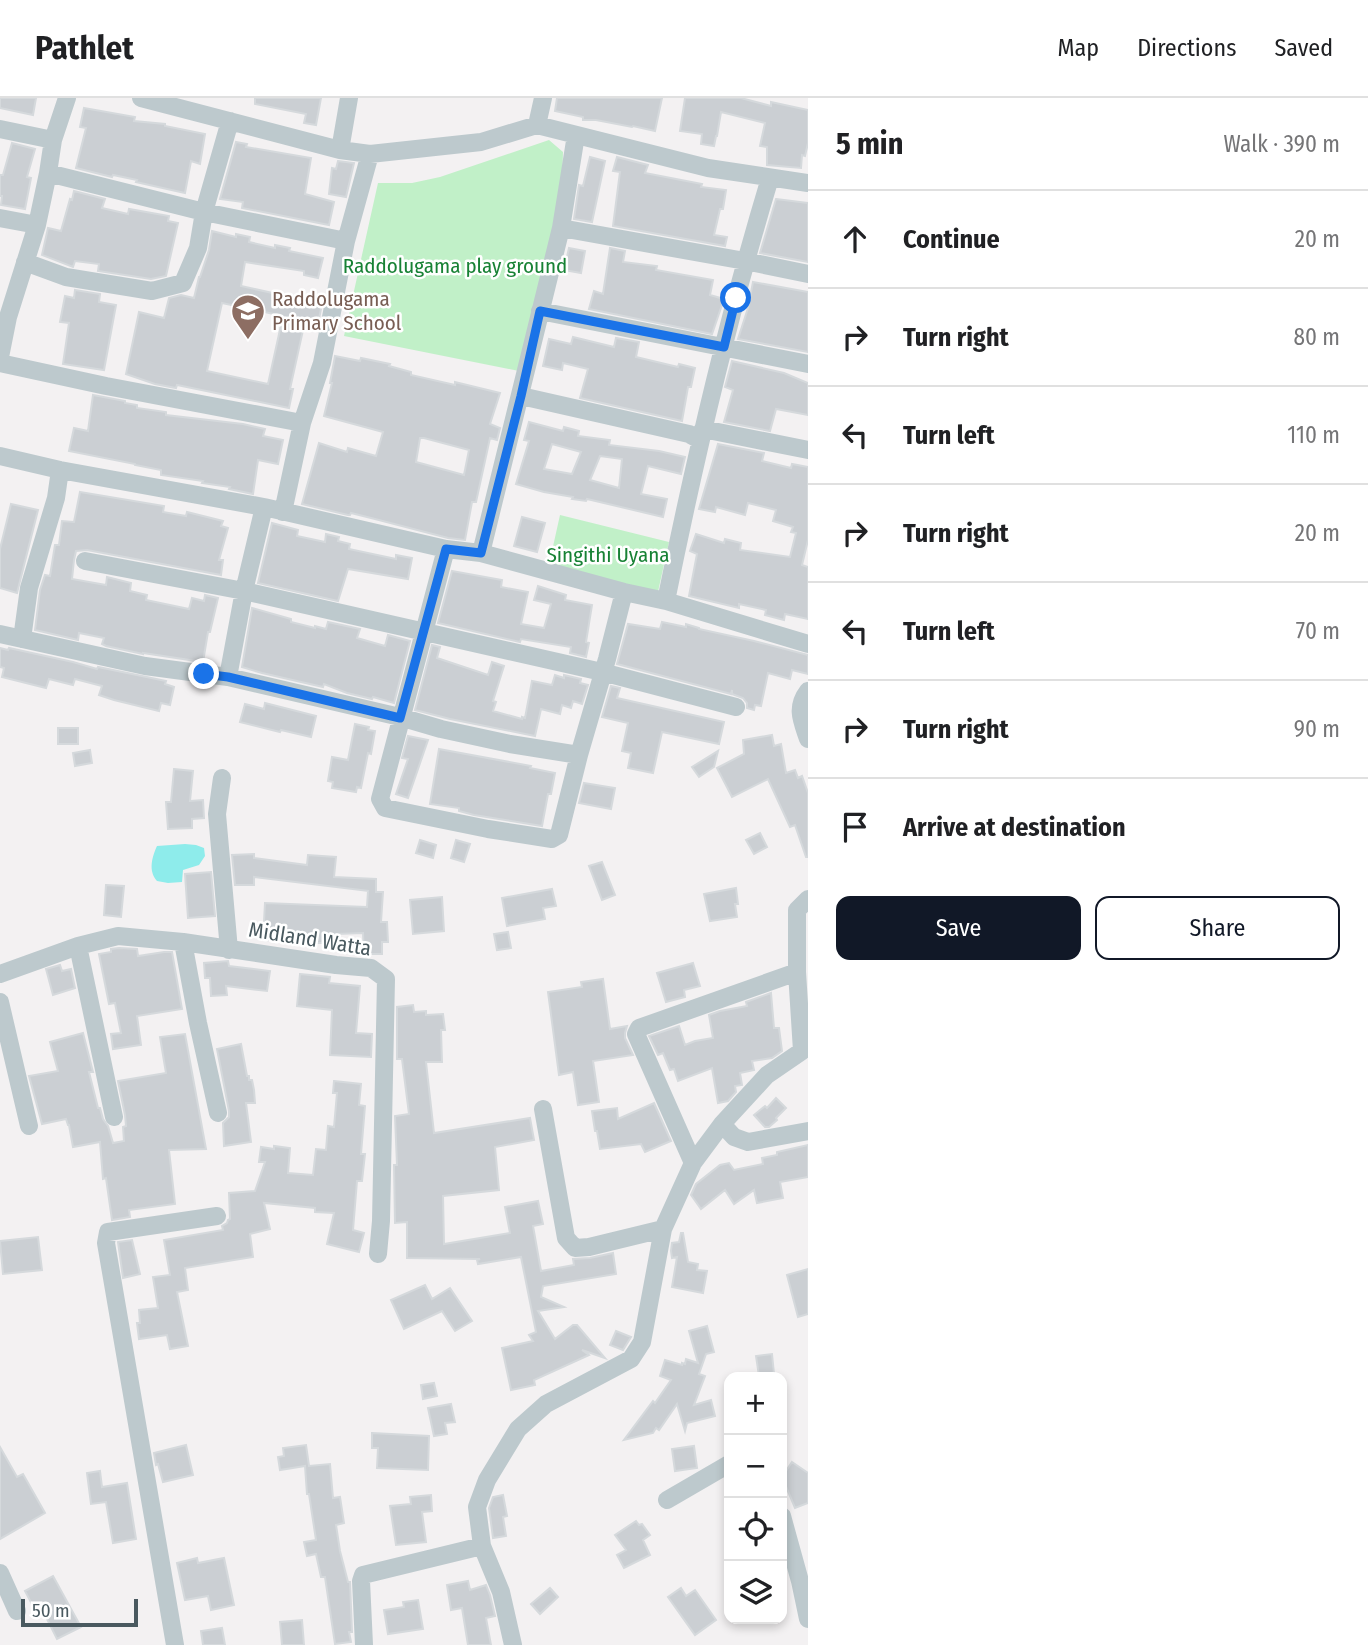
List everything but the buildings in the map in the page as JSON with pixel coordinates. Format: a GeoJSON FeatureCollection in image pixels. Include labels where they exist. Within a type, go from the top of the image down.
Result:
{"type":"FeatureCollection","features":[{"type":"Feature","properties":{"kind":"street"},"geometry":{"type":"LineString","coordinates":[[0,357],[4,316],[37,226],[53,140],[67,98]]}},
{"type":"Feature","properties":{"kind":"street"},"geometry":{"type":"LineString","coordinates":[[141,98],[340,150],[370,154],[481,142],[537,125],[708,168],[808,183]]}},
{"type":"Feature","properties":{"kind":"street"},"geometry":{"type":"LineString","coordinates":[[340,150],[349,98]]}},
{"type":"Feature","properties":{"kind":"street"},"geometry":{"type":"LineString","coordinates":[[537,125],[543,98]]}},
{"type":"Feature","properties":{"kind":"street"},"geometry":{"type":"LineString","coordinates":[[25,262],[66,276],[152,291],[183,284],[198,247],[204,212],[230,121]]}},
{"type":"Feature","properties":{"kind":"street"},"geometry":{"type":"LineString","coordinates":[[0,129],[53,140]]}},
{"type":"Feature","properties":{"kind":"street"},"geometry":{"type":"LineString","coordinates":[[481,553],[561,228],[576,135]]}},
{"type":"Feature","properties":{"kind":"street"},"geometry":{"type":"LineString","coordinates":[[283,512],[302,423],[322,363],[346,241],[370,154]]}},
{"type":"Feature","properties":{"kind":"street"},"geometry":{"type":"LineString","coordinates":[[48,173],[204,212],[346,241]]}},
{"type":"Feature","properties":{"kind":"street"},"geometry":{"type":"LineString","coordinates":[[666,601],[702,434],[745,261],[770,178]]}},
{"type":"Feature","properties":{"kind":"street"},"geometry":{"type":"LineString","coordinates":[[0,218],[37,226]]}},
{"type":"Feature","properties":{"kind":"street"},"geometry":{"type":"LineString","coordinates":[[561,228],[808,274]]}},
{"type":"Feature","properties":{"kind":"street"},"geometry":{"type":"LineString","coordinates":[[540,311],[808,364]]}},
{"type":"Feature","properties":{"kind":"street"},"geometry":{"type":"LineString","coordinates":[[0,363],[302,423]]}},
{"type":"Feature","properties":{"kind":"street"},"geometry":{"type":"LineString","coordinates":[[521,396],[689,434],[808,450]]}},
{"type":"Feature","properties":{"kind":"street"},"geometry":{"type":"LineString","coordinates":[[0,456],[60,470],[264,507],[446,549],[481,553],[666,601],[808,644]]}},
{"type":"Feature","properties":{"kind":"street"},"geometry":{"type":"LineString","coordinates":[[22,639],[29,589],[57,498],[60,470]]}},
{"type":"Feature","properties":{"kind":"street"},"geometry":{"type":"LineString","coordinates":[[228,677],[244,591],[264,507]]}},
{"type":"Feature","properties":{"kind":"street"},"geometry":{"type":"LineString","coordinates":[[446,549],[380,799],[385,808],[488,830],[552,839],[559,835],[624,592]]}},
{"type":"Feature","properties":{"kind":"street"},"geometry":{"type":"LineString","coordinates":[[85,561],[244,591],[603,671],[736,707]]}},
{"type":"Feature","properties":{"kind":"street"},"geometry":{"type":"LineString","coordinates":[[0,634],[145,666],[228,677],[441,729],[579,755]]}},
{"type":"Feature","properties":{"kind":"street"},"geometry":{"type":"LineString","coordinates":[[808,691],[801,699],[800,716],[808,739]]}},
{"type":"Feature","properties":{"kind":"street"},"geometry":{"type":"LineString","coordinates":[[222,778],[217,814],[229,950]]}},
{"type":"Feature","properties":{"kind":"street"},"geometry":{"type":"LineString","coordinates":[[513,1645],[501,1592],[482,1546],[477,1507],[487,1480],[518,1429],[546,1404],[632,1359],[642,1342],[663,1229],[693,1163],[722,1124],[767,1075],[805,1051],[797,972],[797,910],[808,899]]}},
{"type":"Feature","properties":{"kind":"street","name":"Midland Watta"},"geometry":{"type":"LineString","coordinates":[[0,974],[78,946],[118,936],[183,942],[372,968],[386,979],[378,1254]]}},
{"type":"Feature","properties":{"kind":"street"},"geometry":{"type":"LineString","coordinates":[[183,942],[218,1113]]}},
{"type":"Feature","properties":{"kind":"street"},"geometry":{"type":"LineString","coordinates":[[78,946],[114,1117]]}},
{"type":"Feature","properties":{"kind":"street"},"geometry":{"type":"LineString","coordinates":[[693,1163],[636,1034],[639,1028],[797,972]]}},
{"type":"Feature","properties":{"kind":"street"},"geometry":{"type":"LineString","coordinates":[[0,1002],[29,1126]]}},
{"type":"Feature","properties":{"kind":"street"},"geometry":{"type":"LineString","coordinates":[[543,1108],[566,1238],[575,1248],[663,1229]]}},
{"type":"Feature","properties":{"kind":"street"},"geometry":{"type":"LineString","coordinates":[[722,1124],[734,1137],[748,1142],[808,1131]]}},
{"type":"Feature","properties":{"kind":"street"},"geometry":{"type":"LineString","coordinates":[[175,1645],[106,1243],[108,1232],[216,1216]]}},
{"type":"Feature","properties":{"kind":"street"},"geometry":{"type":"LineString","coordinates":[[667,1500],[724,1467]]}},
{"type":"Feature","properties":{"kind":"street"},"geometry":{"type":"LineString","coordinates":[[787,1534],[808,1619]]}},
{"type":"Feature","properties":{"kind":"street"},"geometry":{"type":"LineString","coordinates":[[363,1645],[363,1575],[482,1546]]}},
{"type":"Feature","properties":{"kind":"street"},"geometry":{"type":"LineString","coordinates":[[0,1573],[17,1611]]}},
{"type":"Feature","properties":{"kind":"green space","name":"Raddolugama play ground"},"geometry":{"type":"Polygon","coordinates":[[[549,140],[563,152],[562,187],[524,372],[344,336],[378,183],[412,183],[440,177],[549,140]]]}},
{"type":"Feature","properties":{"kind":"green space","name":"Singithi Uyana"},"geometry":{"type":"Polygon","coordinates":[[[560,515],[669,542],[657,596],[548,569],[560,515]]]}},
{"type":"Feature","properties":{"kind":"water"},"geometry":{"type":"Polygon","coordinates":[[[185,844],[204,848],[205,856],[199,865],[183,870],[182,882],[157,881],[152,859],[157,846],[185,844]]]}},
{"type":"Feature","properties":{"kind":"place","name":"Raddolugama Primary School"},"geometry":{"type":"Point","coordinates":[248,341]}},
{"type":"Feature","properties":{"kind":"route"},"geometry":{"type":"LineString","coordinates":[[204,674],[228,677],[400,718],[446,549],[481,553],[540,311],[724,347],[736,298]]}}]}
